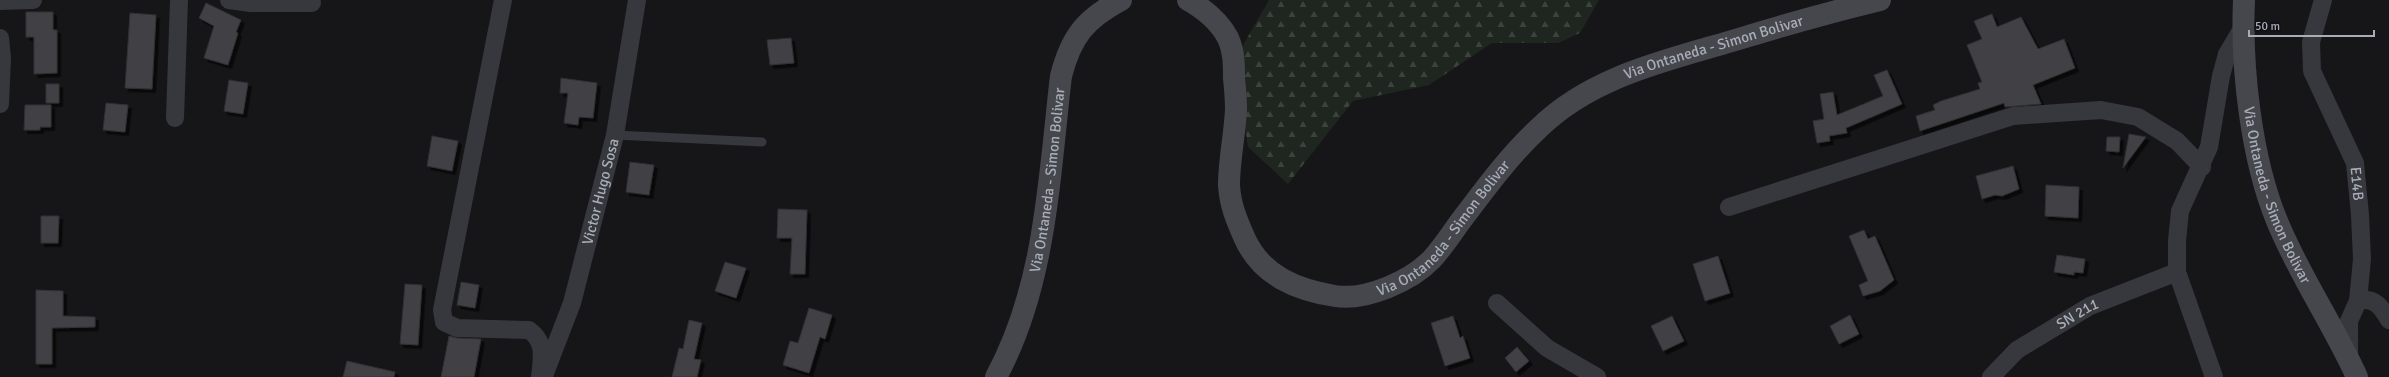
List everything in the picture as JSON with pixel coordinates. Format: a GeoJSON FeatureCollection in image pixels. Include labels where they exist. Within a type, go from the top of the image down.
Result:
{"type":"FeatureCollection","features":[{"type":"Feature","properties":{"kind":"street"},"geometry":{"type":"LineString","coordinates":[[0,1],[33,0]]}},
{"type":"Feature","properties":{"kind":"street"},"geometry":{"type":"LineString","coordinates":[[175,118],[179,0]]}},
{"type":"Feature","properties":{"kind":"street"},"geometry":{"type":"LineString","coordinates":[[229,0],[250,3],[312,3]]}},
{"type":"Feature","properties":{"kind":"street"},"geometry":{"type":"LineString","coordinates":[[503,0],[442,310],[444,322],[457,328],[529,330],[538,336],[543,348],[540,377]]}},
{"type":"Feature","properties":{"kind":"street","name":"Victor Hugo Sosa"},"geometry":{"type":"LineString","coordinates":[[543,377],[556,348],[572,303],[616,135],[637,0]]}},
{"type":"Feature","properties":{"kind":"street","name":"Via Ontaneda - Simon Bolivar"},"geometry":{"type":"LineString","coordinates":[[996,377],[1025,309],[1039,256],[1061,76],[1067,54],[1076,34],[1090,20],[1121,0]]}},
{"type":"Feature","properties":{"kind":"street","name":"Via Ontaneda - Simon Bolivar"},"geometry":{"type":"LineString","coordinates":[[1188,0],[1202,8],[1217,22],[1228,38],[1234,58],[1236,109],[1229,185],[1233,213],[1248,244],[1264,268],[1278,278],[1307,290],[1338,297],[1363,296],[1401,282],[1432,260],[1499,170],[1538,128],[1560,108],[1581,94],[1619,76],[1666,60],[1836,10],[1880,0]]}},
{"type":"Feature","properties":{"kind":"street","name":"Via Ontaneda - Simon Bolivar"},"geometry":{"type":"LineString","coordinates":[[2244,0],[2243,27],[2251,121],[2263,174],[2276,220],[2352,372]]}},
{"type":"Feature","properties":{"kind":"street","name":"E14B"},"geometry":{"type":"LineString","coordinates":[[2323,0],[2311,42],[2312,71],[2355,163],[2362,259],[2358,301],[2349,322],[2352,372]]}},
{"type":"Feature","properties":{"kind":"street"},"geometry":{"type":"LineString","coordinates":[[2214,377],[2177,272],[2177,241],[2180,211],[2202,167],[2209,147],[2220,76],[2227,54],[2243,27]]}},
{"type":"Feature","properties":{"kind":"street"},"geometry":{"type":"LineString","coordinates":[[0,38],[2,58],[0,104]]}},
{"type":"Feature","properties":{"kind":"street"},"geometry":{"type":"LineString","coordinates":[[1729,207],[2013,116],[2101,110],[2138,117],[2177,141],[2202,167]]}},
{"type":"Feature","properties":{"kind":"street","name":"SN 211"},"geometry":{"type":"LineString","coordinates":[[1990,377],[2017,350],[2090,306],[2177,272]]}},
{"type":"Feature","properties":{"kind":"street"},"geometry":{"type":"LineString","coordinates":[[2358,301],[2367,299],[2375,301],[2389,320]]}},
{"type":"Feature","properties":{"kind":"street"},"geometry":{"type":"LineString","coordinates":[[1496,303],[1548,348],[1597,377]]}},
{"type":"Feature","properties":{"kind":"lane"},"geometry":{"type":"LineString","coordinates":[[616,135],[762,142]]}},
{"type":"Feature","properties":{"kind":"green space"},"geometry":{"type":"Polygon","coordinates":[[[1269,0],[1599,0],[1580,33],[1558,43],[1492,43],[1429,85],[1353,101],[1288,184],[1248,147],[1235,59],[1269,0]]]}},
{"type":"Feature","properties":{"kind":"building"},"geometry":{"type":"Polygon","coordinates":[[[206,3],[241,20],[236,32],[238,33],[228,65],[204,58],[214,26],[199,18],[206,3]]]}},
{"type":"Feature","properties":{"kind":"building"},"geometry":{"type":"Polygon","coordinates":[[[26,12],[53,12],[53,30],[57,30],[57,73],[34,74],[34,37],[26,37],[26,12]]]}},
{"type":"Feature","properties":{"kind":"building"},"geometry":{"type":"Polygon","coordinates":[[[130,13],[156,15],[152,89],[125,88],[130,13]]]}},
{"type":"Feature","properties":{"kind":"building"},"geometry":{"type":"Polygon","coordinates":[[[1992,14],[1997,27],[2021,17],[2038,49],[2064,39],[2075,68],[2033,85],[2041,104],[2005,107],[2004,103],[1920,131],[1916,116],[1935,110],[1933,105],[1941,101],[1980,89],[1978,83],[1982,82],[1967,45],[1982,39],[1974,21],[1992,14]]]}},
{"type":"Feature","properties":{"kind":"building"},"geometry":{"type":"Polygon","coordinates":[[[791,38],[794,63],[770,65],[767,40],[791,38]]]}},
{"type":"Feature","properties":{"kind":"building"},"geometry":{"type":"Polygon","coordinates":[[[1887,70],[1902,104],[1846,128],[1847,133],[1829,136],[1830,141],[1817,143],[1813,121],[1824,119],[1820,94],[1833,92],[1837,115],[1883,96],[1874,75],[1887,70]]]}},
{"type":"Feature","properties":{"kind":"building"},"geometry":{"type":"Polygon","coordinates":[[[561,78],[597,83],[593,118],[579,117],[578,125],[564,123],[568,93],[560,93],[561,78]]]}},
{"type":"Feature","properties":{"kind":"building"},"geometry":{"type":"Polygon","coordinates":[[[229,80],[248,83],[243,114],[224,111],[229,80]]]}},
{"type":"Feature","properties":{"kind":"building"},"geometry":{"type":"Polygon","coordinates":[[[46,84],[59,84],[59,103],[46,103],[46,84]]]}},
{"type":"Feature","properties":{"kind":"building"},"geometry":{"type":"Polygon","coordinates":[[[106,103],[128,105],[125,132],[103,130],[106,103]]]}},
{"type":"Feature","properties":{"kind":"building"},"geometry":{"type":"Polygon","coordinates":[[[25,105],[51,105],[51,127],[40,127],[40,130],[24,130],[25,105]]]}},
{"type":"Feature","properties":{"kind":"building"},"geometry":{"type":"Polygon","coordinates":[[[2129,134],[2146,137],[2123,168],[2129,134]]]}},
{"type":"Feature","properties":{"kind":"building"},"geometry":{"type":"Polygon","coordinates":[[[432,136],[458,141],[452,171],[427,166],[432,136]]]}},
{"type":"Feature","properties":{"kind":"building"},"geometry":{"type":"Polygon","coordinates":[[[2107,137],[2120,137],[2119,152],[2106,151],[2107,137]]]}},
{"type":"Feature","properties":{"kind":"building"},"geometry":{"type":"Polygon","coordinates":[[[630,162],[654,165],[649,195],[626,192],[630,162]]]}},
{"type":"Feature","properties":{"kind":"building"},"geometry":{"type":"Polygon","coordinates":[[[2013,166],[2019,189],[2002,196],[1995,195],[1982,199],[1976,176],[2013,166]]]}},
{"type":"Feature","properties":{"kind":"building"},"geometry":{"type":"Polygon","coordinates":[[[2046,185],[2079,187],[2078,218],[2045,216],[2046,185]]]}},
{"type":"Feature","properties":{"kind":"building"},"geometry":{"type":"Polygon","coordinates":[[[778,209],[807,210],[805,274],[790,274],[792,238],[777,238],[778,209]]]}},
{"type":"Feature","properties":{"kind":"building"},"geometry":{"type":"Polygon","coordinates":[[[41,216],[59,216],[58,243],[41,243],[41,216]]]}},
{"type":"Feature","properties":{"kind":"building"},"geometry":{"type":"Polygon","coordinates":[[[1864,230],[1868,239],[1875,236],[1894,280],[1880,291],[1863,296],[1859,285],[1868,281],[1849,236],[1864,230]]]}},
{"type":"Feature","properties":{"kind":"building"},"geometry":{"type":"Polygon","coordinates":[[[2057,255],[2085,259],[2083,273],[2074,272],[2074,275],[2054,272],[2057,255]]]}},
{"type":"Feature","properties":{"kind":"building"},"geometry":{"type":"Polygon","coordinates":[[[1718,256],[1730,293],[1705,301],[1693,264],[1718,256]]]}},
{"type":"Feature","properties":{"kind":"building"},"geometry":{"type":"Polygon","coordinates":[[[725,262],[746,268],[736,298],[715,291],[725,262]]]}},
{"type":"Feature","properties":{"kind":"building"},"geometry":{"type":"Polygon","coordinates":[[[461,282],[479,285],[475,308],[457,305],[461,282]]]}},
{"type":"Feature","properties":{"kind":"building"},"geometry":{"type":"Polygon","coordinates":[[[405,284],[422,285],[418,345],[400,344],[405,284]]]}},
{"type":"Feature","properties":{"kind":"building"},"geometry":{"type":"Polygon","coordinates":[[[36,290],[63,291],[63,316],[95,317],[95,327],[52,328],[52,364],[36,364],[36,290]]]}},
{"type":"Feature","properties":{"kind":"building"},"geometry":{"type":"Polygon","coordinates":[[[809,308],[832,315],[825,339],[820,337],[809,373],[783,365],[790,341],[798,343],[809,308]]]}},
{"type":"Feature","properties":{"kind":"building"},"geometry":{"type":"Polygon","coordinates":[[[1850,315],[1859,334],[1839,344],[1830,326],[1850,315]]]}},
{"type":"Feature","properties":{"kind":"building"},"geometry":{"type":"Polygon","coordinates":[[[1453,316],[1460,338],[1463,336],[1470,358],[1445,366],[1431,323],[1453,316]]]}},
{"type":"Feature","properties":{"kind":"building"},"geometry":{"type":"Polygon","coordinates":[[[1672,316],[1684,341],[1663,351],[1651,326],[1672,316]]]}},
{"type":"Feature","properties":{"kind":"building"},"geometry":{"type":"Polygon","coordinates":[[[689,320],[702,323],[694,359],[701,360],[697,377],[672,377],[679,348],[683,349],[689,320]]]}},
{"type":"Feature","properties":{"kind":"building"},"geometry":{"type":"Polygon","coordinates":[[[449,336],[457,338],[481,339],[474,377],[441,377],[449,336]]]}},
{"type":"Feature","properties":{"kind":"building"},"geometry":{"type":"Polygon","coordinates":[[[1517,347],[1529,361],[1516,372],[1505,358],[1517,347]]]}},
{"type":"Feature","properties":{"kind":"building"},"geometry":{"type":"Polygon","coordinates":[[[347,361],[395,372],[394,377],[343,377],[347,361]]]}}]}
